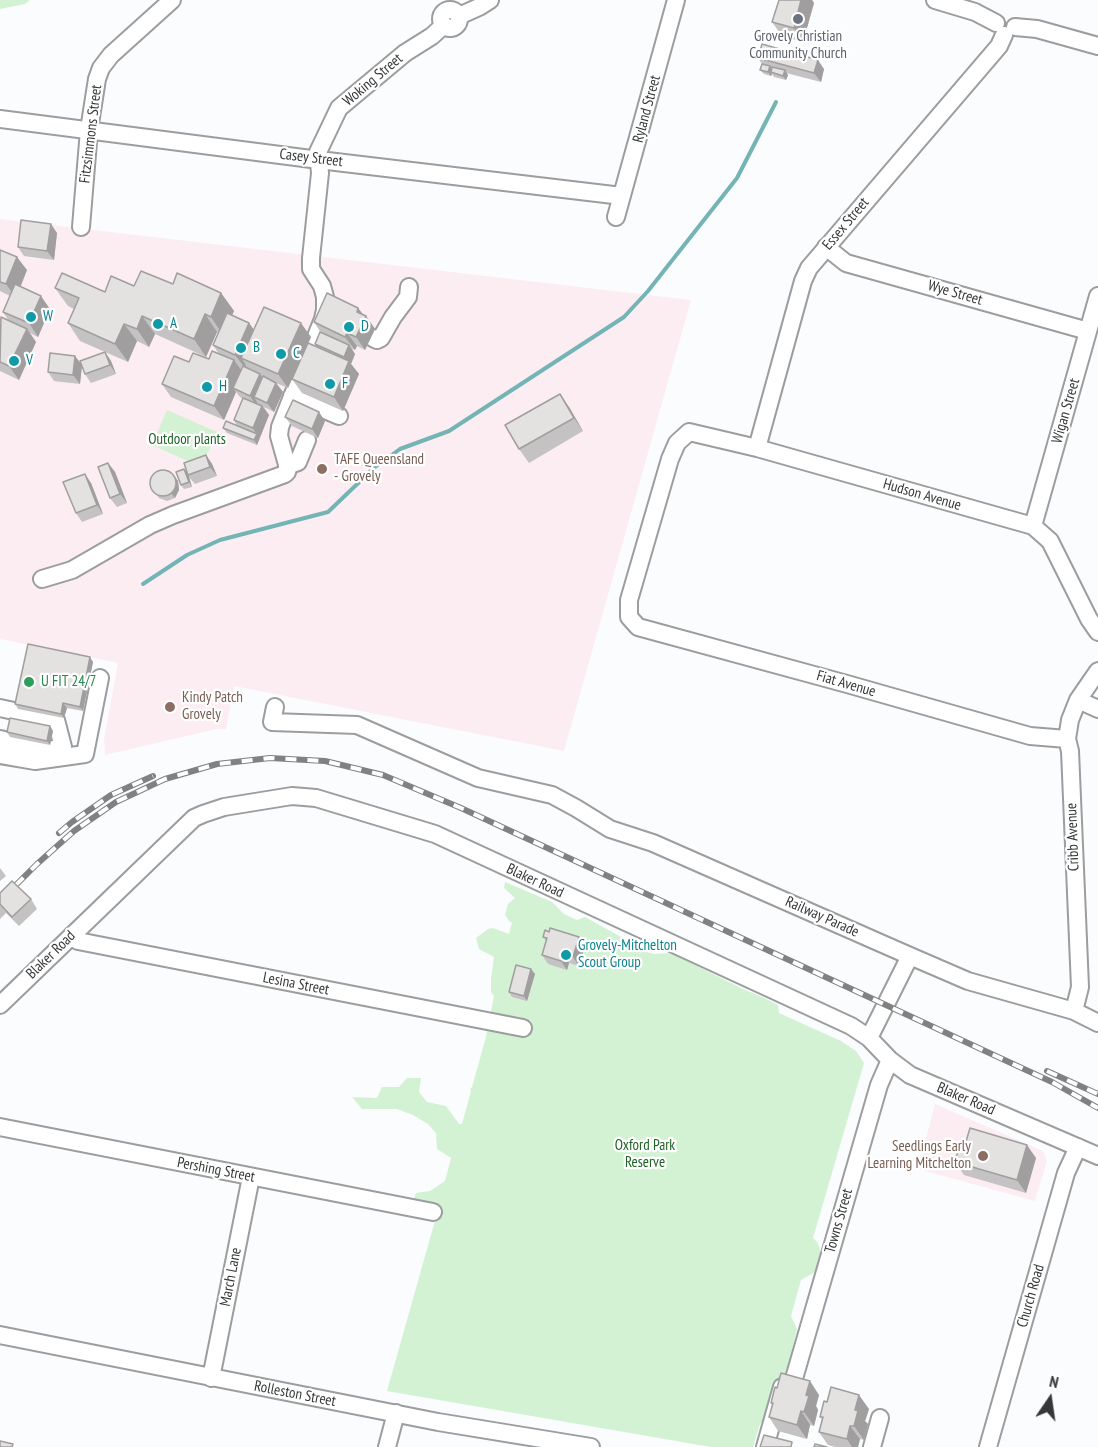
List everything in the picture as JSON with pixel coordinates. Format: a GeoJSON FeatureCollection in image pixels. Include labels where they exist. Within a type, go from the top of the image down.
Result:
{"type":"FeatureCollection","features":[{"type":"Feature","properties":{"kind":"street","name":"Fitzsimmons Street"},"geometry":{"type":"LineString","coordinates":[[81,227],[89,130],[101,68],[111,55],[172,0]]}},
{"type":"Feature","properties":{"kind":"street","name":"Woking Street"},"geometry":{"type":"LineString","coordinates":[[292,396],[325,310],[322,286],[311,268],[320,173],[318,152],[339,108],[405,53],[432,36],[447,13],[479,7],[490,0]]}},
{"type":"Feature","properties":{"kind":"street","name":"Ryland Street"},"geometry":{"type":"LineString","coordinates":[[616,217],[676,0]]}},
{"type":"Feature","properties":{"kind":"street"},"geometry":{"type":"LineString","coordinates":[[935,0],[975,12],[1005,29],[1037,29],[1098,46]]}},
{"type":"Feature","properties":{"kind":"street","name":"Essex Street"},"geometry":{"type":"LineString","coordinates":[[757,448],[809,268],[999,46],[1005,29]]}},
{"type":"Feature","properties":{"kind":"street","name":"Casey Street"},"geometry":{"type":"LineString","coordinates":[[0,119],[622,196]]}},
{"type":"Feature","properties":{"kind":"street","name":"Wye Street"},"geometry":{"type":"LineString","coordinates":[[826,247],[846,263],[1088,331]]}},
{"type":"Feature","properties":{"kind":"street"},"geometry":{"type":"LineString","coordinates":[[373,338],[377,340],[381,338],[408,297],[409,287]]}},
{"type":"Feature","properties":{"kind":"street","name":"Wigan Street"},"geometry":{"type":"LineString","coordinates":[[1033,526],[1098,296]]}},
{"type":"Feature","properties":{"kind":"street"},"geometry":{"type":"LineString","coordinates":[[42,579],[72,570],[150,525],[173,515],[285,474],[287,466],[279,436],[280,427],[292,396],[339,416]]}},
{"type":"Feature","properties":{"kind":"street","name":"Hudson Avenue"},"geometry":{"type":"LineString","coordinates":[[629,617],[629,600],[670,459],[677,443],[689,432],[757,448],[1033,526]]}},
{"type":"Feature","properties":{"kind":"street"},"geometry":{"type":"LineString","coordinates":[[287,466],[298,462],[307,441]]}},
{"type":"Feature","properties":{"kind":"street"},"geometry":{"type":"LineString","coordinates":[[1033,526],[1050,541],[1089,620],[1098,632]]}},
{"type":"Feature","properties":{"kind":"street","name":"Fiat Avenue"},"geometry":{"type":"LineString","coordinates":[[629,617],[638,627],[1018,733],[1067,739]]}},
{"type":"Feature","properties":{"kind":"street","name":"Cribb Avenue"},"geometry":{"type":"LineString","coordinates":[[1074,1011],[1080,987],[1070,751],[1067,739],[1070,720],[1078,700],[1098,671]]}},
{"type":"Feature","properties":{"kind":"street"},"geometry":{"type":"LineString","coordinates":[[0,755],[35,761],[84,754],[100,678]]}},
{"type":"Feature","properties":{"kind":"street"},"geometry":{"type":"LineString","coordinates":[[1078,700],[1098,709]]}},
{"type":"Feature","properties":{"kind":"street","name":"Railway Parade"},"geometry":{"type":"LineString","coordinates":[[275,707],[272,723],[357,725],[478,778],[552,795],[610,829],[653,843],[968,981],[1074,1011],[1098,1023]]}},
{"type":"Feature","properties":{"kind":"street"},"geometry":{"type":"LineString","coordinates":[[0,708],[56,720],[63,747],[48,750],[0,740]]}},
{"type":"Feature","properties":{"kind":"street","name":"Blaker Road"},"geometry":{"type":"LineString","coordinates":[[0,1005],[194,818],[224,807],[292,796],[316,798],[435,834],[851,1026],[869,1038],[890,1060],[910,1075],[1098,1156]]}},
{"type":"Feature","properties":{"kind":"street","name":"Lesina Street"},"geometry":{"type":"LineString","coordinates":[[72,935],[78,941],[523,1028]]}},
{"type":"Feature","properties":{"kind":"street"},"geometry":{"type":"LineString","coordinates":[[869,1038],[910,956]]}},
{"type":"Feature","properties":{"kind":"street","name":"Towns Street"},"geometry":{"type":"LineString","coordinates":[[765,1447],[782,1387],[793,1382],[879,1085],[890,1060]]}},
{"type":"Feature","properties":{"kind":"street","name":"Pershing Street"},"geometry":{"type":"LineString","coordinates":[[0,1127],[433,1212]]}},
{"type":"Feature","properties":{"kind":"street","name":"Church Road"},"geometry":{"type":"LineString","coordinates":[[988,1447],[1066,1173],[1078,1147]]}},
{"type":"Feature","properties":{"kind":"street","name":"March Lane"},"geometry":{"type":"LineString","coordinates":[[211,1378],[251,1177]]}},
{"type":"Feature","properties":{"kind":"street","name":"Rolleston Street"},"geometry":{"type":"LineString","coordinates":[[0,1335],[211,1378],[591,1447]]}},
{"type":"Feature","properties":{"kind":"street"},"geometry":{"type":"LineString","coordinates":[[387,1447],[396,1413]]}},
{"type":"Feature","properties":{"kind":"street"},"geometry":{"type":"LineString","coordinates":[[872,1447],[880,1418]]}},
{"type":"Feature","properties":{"kind":"shaded area","name":"TAFE Queensland - Grovely"},"geometry":{"type":"Polygon","coordinates":[[[0,219],[691,300],[564,751],[234,686],[226,729],[217,729],[105,755],[104,739],[118,663],[0,639],[0,219]]]}},
{"type":"Feature","properties":{"kind":"shaded area","name":"Seedlings Early Learning Mitchelton"},"geometry":{"type":"Polygon","coordinates":[[[935,1104],[1043,1151],[1047,1161],[1035,1201],[918,1169],[935,1104]]]}},
{"type":"Feature","properties":{"kind":"green space"},"geometry":{"type":"Polygon","coordinates":[[[0,0],[30,0],[25,4],[0,9],[0,0]]]}},
{"type":"Feature","properties":{"kind":"green space","name":"Outdoor plants"},"geometry":{"type":"Polygon","coordinates":[[[167,410],[217,432],[208,453],[194,464],[152,445],[167,410]]]}},
{"type":"Feature","properties":{"kind":"green space","name":"Oxford Park Reserve"},"geometry":{"type":"Polygon","coordinates":[[[505,882],[552,902],[564,914],[577,920],[585,917],[650,953],[671,953],[778,1005],[779,1013],[841,1041],[856,1051],[864,1063],[813,1238],[818,1243],[821,1254],[817,1271],[801,1280],[791,1316],[797,1329],[789,1363],[790,1369],[774,1394],[760,1424],[753,1447],[711,1447],[387,1391],[438,1210],[413,1201],[416,1193],[430,1191],[445,1181],[451,1158],[437,1149],[436,1133],[428,1124],[397,1109],[362,1109],[352,1097],[377,1098],[382,1087],[399,1087],[407,1078],[421,1078],[419,1092],[427,1102],[446,1106],[459,1124],[462,1124],[486,1037],[494,996],[491,992],[491,979],[494,957],[479,949],[476,938],[493,928],[509,934],[512,922],[505,915],[508,904],[515,898],[504,888],[505,882]]]}},
{"type":"Feature","properties":{"kind":"building"},"geometry":{"type":"Polygon","coordinates":[[[779,0],[801,0],[794,28],[772,22],[779,0]]]}},
{"type":"Feature","properties":{"kind":"building"},"geometry":{"type":"Polygon","coordinates":[[[762,44],[818,60],[814,73],[758,58],[762,44]]]}},
{"type":"Feature","properties":{"kind":"building"},"geometry":{"type":"Polygon","coordinates":[[[762,64],[770,66],[768,72],[760,70],[762,64]]]}},
{"type":"Feature","properties":{"kind":"building"},"geometry":{"type":"Polygon","coordinates":[[[772,67],[785,70],[783,76],[771,72],[772,67]]]}},
{"type":"Feature","properties":{"kind":"building"},"geometry":{"type":"Polygon","coordinates":[[[21,220],[51,224],[47,251],[18,247],[21,220]]]}},
{"type":"Feature","properties":{"kind":"building"},"geometry":{"type":"Polygon","coordinates":[[[0,250],[17,257],[6,284],[0,282],[0,250]]]}},
{"type":"Feature","properties":{"kind":"building"},"geometry":{"type":"Polygon","coordinates":[[[141,271],[173,284],[177,273],[221,293],[211,317],[205,314],[194,339],[142,316],[137,329],[124,324],[115,344],[68,323],[79,298],[55,288],[62,273],[105,292],[111,276],[134,286],[141,271]]]}},
{"type":"Feature","properties":{"kind":"building"},"geometry":{"type":"Polygon","coordinates":[[[15,284],[41,296],[29,323],[3,312],[15,284]]]}},
{"type":"Feature","properties":{"kind":"building"},"geometry":{"type":"Polygon","coordinates":[[[327,293],[358,308],[357,312],[366,316],[356,337],[347,333],[345,337],[314,322],[327,293]]]}},
{"type":"Feature","properties":{"kind":"building"},"geometry":{"type":"Polygon","coordinates":[[[264,307],[301,323],[278,374],[241,358],[264,307]]]}},
{"type":"Feature","properties":{"kind":"building"},"geometry":{"type":"Polygon","coordinates":[[[227,313],[249,323],[235,355],[213,345],[227,313]]]}},
{"type":"Feature","properties":{"kind":"building"},"geometry":{"type":"Polygon","coordinates":[[[1,317],[27,329],[9,366],[0,362],[1,317]]]}},
{"type":"Feature","properties":{"kind":"building"},"geometry":{"type":"Polygon","coordinates":[[[320,332],[349,345],[344,357],[315,344],[320,332]]]}},
{"type":"Feature","properties":{"kind":"building"},"geometry":{"type":"Polygon","coordinates":[[[308,343],[349,361],[334,397],[292,379],[308,343]]]}},
{"type":"Feature","properties":{"kind":"building"},"geometry":{"type":"Polygon","coordinates":[[[212,351],[234,360],[214,406],[162,384],[174,356],[189,362],[193,353],[209,359],[212,351]]]}},
{"type":"Feature","properties":{"kind":"building"},"geometry":{"type":"Polygon","coordinates":[[[105,352],[110,365],[85,374],[80,361],[105,352]]]}},
{"type":"Feature","properties":{"kind":"building"},"geometry":{"type":"Polygon","coordinates":[[[50,353],[75,356],[73,375],[48,372],[50,353]]]}},
{"type":"Feature","properties":{"kind":"building"},"geometry":{"type":"Polygon","coordinates":[[[243,366],[260,374],[250,396],[233,388],[243,366]]]}},
{"type":"Feature","properties":{"kind":"building"},"geometry":{"type":"Polygon","coordinates":[[[263,376],[276,383],[267,403],[254,397],[263,376]]]}},
{"type":"Feature","properties":{"kind":"building"},"geometry":{"type":"Polygon","coordinates":[[[560,394],[574,418],[519,449],[505,425],[560,394]]]}},
{"type":"Feature","properties":{"kind":"building"},"geometry":{"type":"Polygon","coordinates":[[[243,398],[262,406],[253,428],[234,420],[243,398]]]}},
{"type":"Feature","properties":{"kind":"building"},"geometry":{"type":"Polygon","coordinates":[[[293,400],[319,412],[312,429],[285,417],[293,400]]]}},
{"type":"Feature","properties":{"kind":"building"},"geometry":{"type":"Polygon","coordinates":[[[226,421],[257,434],[254,440],[223,428],[226,421]]]}},
{"type":"Feature","properties":{"kind":"building"},"geometry":{"type":"Polygon","coordinates":[[[206,455],[210,467],[188,475],[184,463],[206,455]]]}},
{"type":"Feature","properties":{"kind":"building"},"geometry":{"type":"Polygon","coordinates":[[[108,463],[120,494],[110,498],[98,467],[108,463]]]}},
{"type":"Feature","properties":{"kind":"building"},"geometry":{"type":"Polygon","coordinates":[[[184,469],[189,482],[181,485],[176,472],[184,469]]]}},
{"type":"Feature","properties":{"kind":"building"},"geometry":{"type":"Polygon","coordinates":[[[163,470],[172,474],[176,483],[172,492],[163,496],[154,492],[150,483],[154,474],[163,470]]]}},
{"type":"Feature","properties":{"kind":"building"},"geometry":{"type":"Polygon","coordinates":[[[85,474],[97,505],[76,513],[63,482],[85,474]]]}},
{"type":"Feature","properties":{"kind":"building"},"geometry":{"type":"Polygon","coordinates":[[[28,644],[90,657],[80,707],[63,703],[61,714],[15,704],[28,644]]]}},
{"type":"Feature","properties":{"kind":"building"},"geometry":{"type":"Polygon","coordinates":[[[10,718],[50,726],[47,741],[7,732],[10,718]]]}},
{"type":"Feature","properties":{"kind":"building"},"geometry":{"type":"Polygon","coordinates":[[[12,881],[31,899],[12,917],[0,904],[0,893],[12,881]]]}},
{"type":"Feature","properties":{"kind":"building"},"geometry":{"type":"Polygon","coordinates":[[[550,928],[579,937],[573,957],[563,954],[561,961],[542,955],[547,938],[543,937],[545,930],[549,932],[550,928]]]}},
{"type":"Feature","properties":{"kind":"building"},"geometry":{"type":"Polygon","coordinates":[[[516,965],[531,969],[524,996],[509,992],[516,965]]]}},
{"type":"Feature","properties":{"kind":"building"},"geometry":{"type":"Polygon","coordinates":[[[970,1128],[1027,1145],[1017,1180],[955,1162],[959,1146],[964,1148],[970,1128]]]}},
{"type":"Feature","properties":{"kind":"building"},"geometry":{"type":"Polygon","coordinates":[[[781,1373],[810,1381],[806,1395],[809,1396],[797,1425],[769,1417],[775,1387],[777,1388],[781,1373]]]}},
{"type":"Feature","properties":{"kind":"building"},"geometry":{"type":"Polygon","coordinates":[[[831,1387],[859,1395],[854,1426],[850,1426],[847,1439],[819,1432],[824,1401],[827,1402],[831,1387]]]}},
{"type":"Feature","properties":{"kind":"building"},"geometry":{"type":"Polygon","coordinates":[[[764,1435],[792,1442],[791,1447],[760,1447],[764,1435]]]}},
{"type":"Feature","properties":{"kind":"building"},"geometry":{"type":"Polygon","coordinates":[[[0,1441],[13,1444],[12,1447],[0,1447],[0,1441]]]}},
{"type":"Feature","properties":{"kind":"waterway"},"geometry":{"type":"LineString","coordinates":[[143,584],[187,555],[220,540],[328,512],[375,467],[400,449],[449,431],[624,317],[648,291],[737,178],[776,102]]}},
{"type":"Feature","properties":{"kind":"railway"},"geometry":{"type":"LineString","coordinates":[[0,901],[74,831],[116,802],[165,779],[217,764],[270,758],[325,761],[383,775],[461,808],[1052,1082],[1098,1108]]}},
{"type":"Feature","properties":{"kind":"railway"},"geometry":{"type":"LineString","coordinates":[[59,833],[111,795],[153,776]]}},
{"type":"Feature","properties":{"kind":"railway"},"geometry":{"type":"LineString","coordinates":[[1047,1071],[1098,1094]]}},
{"type":"Feature","properties":{"kind":"place","name":"Grovely Christian Community Church"},"geometry":{"type":"Point","coordinates":[798,19]}},
{"type":"Feature","properties":{"kind":"place","name":"W"},"geometry":{"type":"Point","coordinates":[31,317]}},
{"type":"Feature","properties":{"kind":"place","name":"A"},"geometry":{"type":"Point","coordinates":[158,324]}},
{"type":"Feature","properties":{"kind":"place","name":"D"},"geometry":{"type":"Point","coordinates":[349,327]}},
{"type":"Feature","properties":{"kind":"place","name":"B"},"geometry":{"type":"Point","coordinates":[241,348]}},
{"type":"Feature","properties":{"kind":"place","name":"C"},"geometry":{"type":"Point","coordinates":[281,354]}},
{"type":"Feature","properties":{"kind":"place","name":"V"},"geometry":{"type":"Point","coordinates":[14,361]}},
{"type":"Feature","properties":{"kind":"place","name":"F"},"geometry":{"type":"Point","coordinates":[330,384]}},
{"type":"Feature","properties":{"kind":"place","name":"H"},"geometry":{"type":"Point","coordinates":[207,387]}},
{"type":"Feature","properties":{"kind":"place","name":"TAFE Queensland - Grovely"},"geometry":{"type":"Point","coordinates":[322,469]}},
{"type":"Feature","properties":{"kind":"place","name":"U FIT 24/7"},"geometry":{"type":"Point","coordinates":[29,682]}},
{"type":"Feature","properties":{"kind":"place","name":"Kindy Patch Grovely"},"geometry":{"type":"Point","coordinates":[170,707]}},
{"type":"Feature","properties":{"kind":"place","name":"Grovely-Mitchelton Scout Group"},"geometry":{"type":"Point","coordinates":[566,955]}},
{"type":"Feature","properties":{"kind":"place","name":"Seedlings Early Learning Mitchelton"},"geometry":{"type":"Point","coordinates":[983,1156]}}]}
